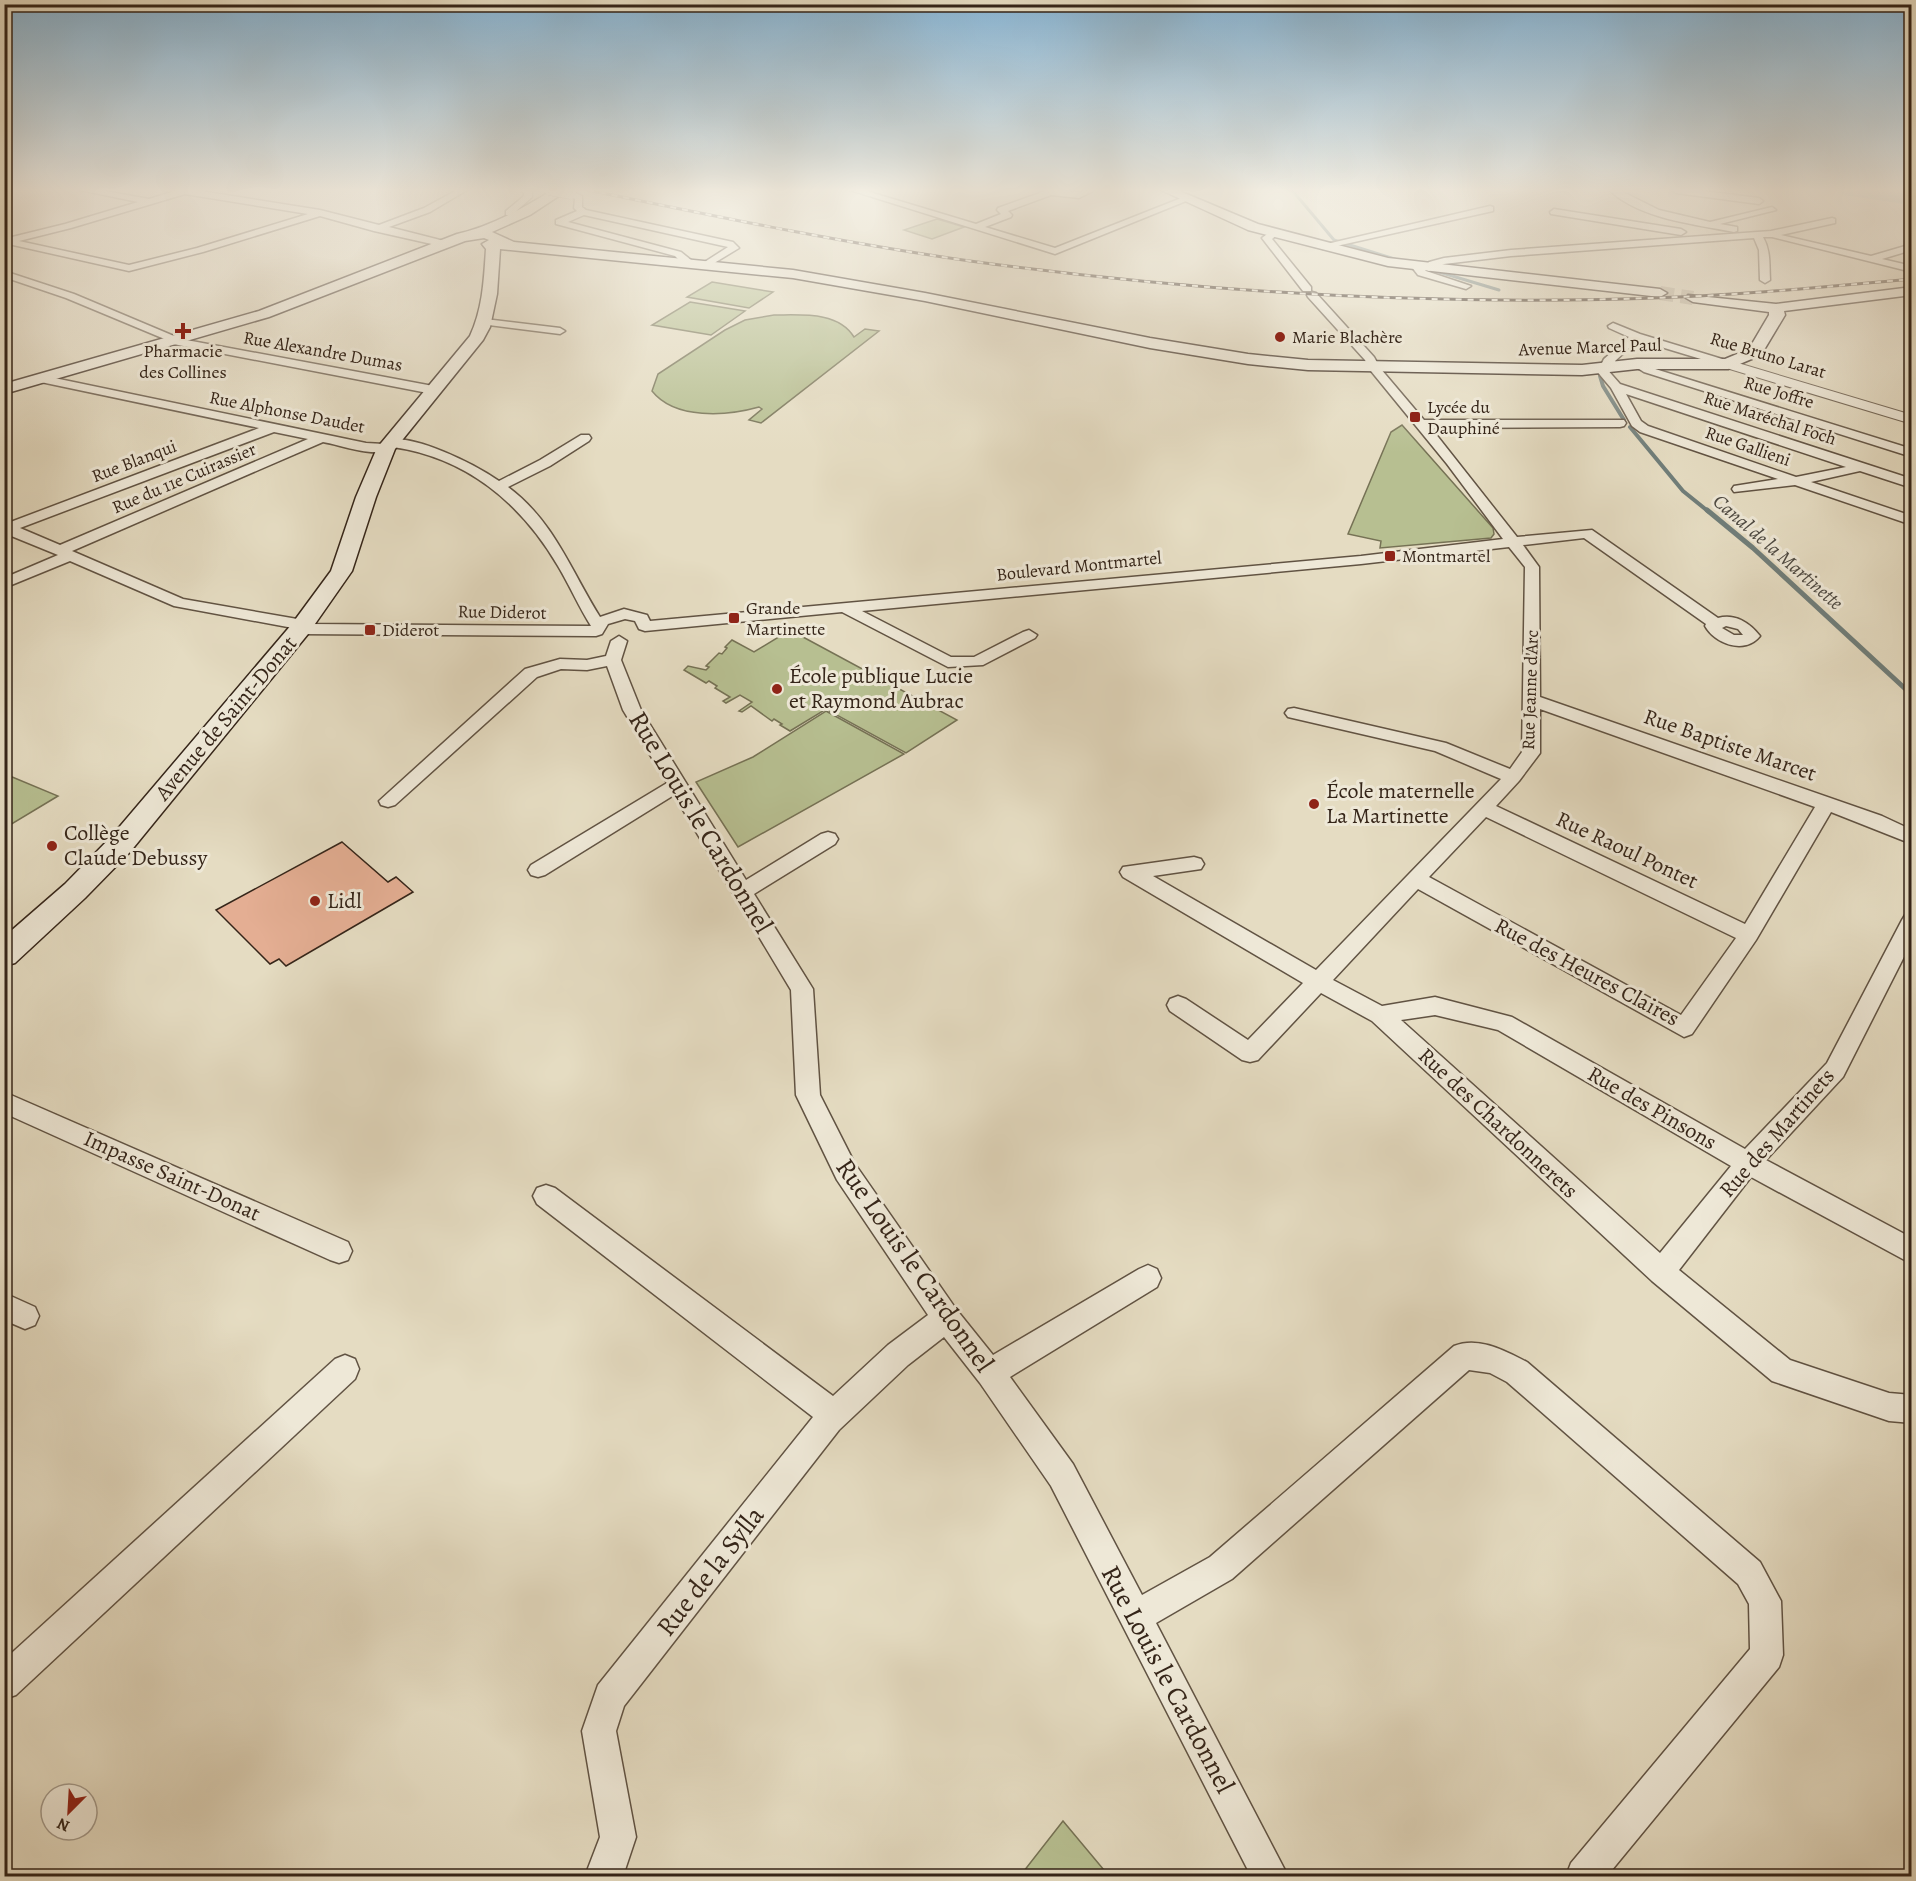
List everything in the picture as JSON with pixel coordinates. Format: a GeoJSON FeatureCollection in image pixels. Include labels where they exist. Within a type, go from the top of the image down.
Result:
{"type":"FeatureCollection","features":[{"type":"Feature","properties":{"kind":"main road"},"geometry":{"type":"LineString","coordinates":[[4,388],[264,314],[361,278]]}},
{"type":"Feature","properties":{"kind":"main road"},"geometry":{"type":"LineString","coordinates":[[485,322],[491,278]]}},
{"type":"Feature","properties":{"kind":"main road","name":"Avenue Marcel Paul"},"geometry":{"type":"LineString","coordinates":[[812,278],[1220,355],[1281,363],[1374,366],[1607,368],[1637,364],[1728,364],[1755,352],[1777,315],[1776,308]]}},
{"type":"Feature","properties":{"kind":"main road"},"geometry":{"type":"LineString","coordinates":[[1525,278],[1660,292]]}},
{"type":"Feature","properties":{"kind":"main road"},"geometry":{"type":"LineString","coordinates":[[1693,298],[1776,308],[1911,291]]}},
{"type":"Feature","properties":{"kind":"main road","name":"Avenue de Saint-Donat"},"geometry":{"type":"LineString","coordinates":[[4,955],[75,891],[120,845],[302,627],[341,571],[366,497],[388,445],[477,337],[485,322]]}},
{"type":"Feature","properties":{"kind":"street","name":"Rue Alexandre Dumas"},"geometry":{"type":"LineString","coordinates":[[15,278],[70,296],[174,340],[433,390]]}},
{"type":"Feature","properties":{"kind":"street","name":"Rue Jeanne d'Arc"},"geometry":{"type":"LineString","coordinates":[[1178,1005],[1250,1053],[1484,808],[1513,777],[1531,753],[1532,567],[1516,543],[1370,359],[1299,278]]}},
{"type":"Feature","properties":{"kind":"street"},"geometry":{"type":"LineString","coordinates":[[1438,278],[1466,286]]}},
{"type":"Feature","properties":{"kind":"street"},"geometry":{"type":"LineString","coordinates":[[485,322],[560,332]]}},
{"type":"Feature","properties":{"kind":"street","name":"Rue Bruno Larat"},"geometry":{"type":"LineString","coordinates":[[1613,326],[1636,336],[1911,420]]}},
{"type":"Feature","properties":{"kind":"street"},"geometry":{"type":"LineString","coordinates":[[1607,368],[1610,359],[1636,336]]}},
{"type":"Feature","properties":{"kind":"street","name":"Rue Joffre"},"geometry":{"type":"LineString","coordinates":[[1637,364],[1648,370],[1911,452]]}},
{"type":"Feature","properties":{"kind":"street","name":"Rue Gallieni"},"geometry":{"type":"LineString","coordinates":[[1607,368],[1636,423],[1644,429],[1911,521]]}},
{"type":"Feature","properties":{"kind":"street","name":"Rue Alphonse Daudet"},"geometry":{"type":"LineString","coordinates":[[40,379],[366,447],[388,445]]}},
{"type":"Feature","properties":{"kind":"street","name":"Rue Maréchal Foch"},"geometry":{"type":"LineString","coordinates":[[1616,387],[1911,484]]}},
{"type":"Feature","properties":{"kind":"street"},"geometry":{"type":"LineString","coordinates":[[1421,424],[1620,423]]}},
{"type":"Feature","properties":{"kind":"street","name":"Rue Blanqui"},"geometry":{"type":"LineString","coordinates":[[6,528],[273,428]]}},
{"type":"Feature","properties":{"kind":"street","name":"Rue du 11e Cuirassier"},"geometry":{"type":"LineString","coordinates":[[66,553],[321,438]]}},
{"type":"Feature","properties":{"kind":"street"},"geometry":{"type":"LineString","coordinates":[[498,487],[545,463],[585,438]]}},
{"type":"Feature","properties":{"kind":"street","name":"Rue Louis le Cardonnel"},"geometry":{"type":"LineString","coordinates":[[388,445],[409,445],[453,460],[498,487],[536,522],[581,594],[587,610],[606,639],[632,710],[802,989],[808,1095],[846,1172],[946,1318],[990,1373],[1062,1475],[1270,1876]]}},
{"type":"Feature","properties":{"kind":"street"},"geometry":{"type":"LineString","coordinates":[[1739,489],[1796,481],[1862,467],[1911,452]]}},
{"type":"Feature","properties":{"kind":"street","name":"Rue Diderot"},"geometry":{"type":"LineString","coordinates":[[6,528],[179,603],[302,627],[606,639]]}},
{"type":"Feature","properties":{"kind":"street","name":"Boulevard Montmartel"},"geometry":{"type":"LineString","coordinates":[[645,626],[847,609],[1516,543],[1587,533],[1715,623]]}},
{"type":"Feature","properties":{"kind":"street"},"geometry":{"type":"LineString","coordinates":[[4,584],[66,553]]}},
{"type":"Feature","properties":{"kind":"street","name":"Rue Louis le Cardonnel"},"geometry":{"type":"LineString","coordinates":[[581,594],[597,606],[619,614],[636,615],[645,622],[645,626]]}},
{"type":"Feature","properties":{"kind":"street"},"geometry":{"type":"LineString","coordinates":[[847,609],[948,662],[977,662],[1029,634]]}},
{"type":"Feature","properties":{"kind":"street"},"geometry":{"type":"LineString","coordinates":[[388,801],[531,673],[560,664],[587,665],[606,639],[607,618],[619,614]]}},
{"type":"Feature","properties":{"kind":"street"},"geometry":{"type":"LineString","coordinates":[[606,639],[637,636],[645,626]]}},
{"type":"Feature","properties":{"kind":"street","name":"Rue Baptiste Marcet"},"geometry":{"type":"LineString","coordinates":[[1532,700],[1875,821],[1911,838]]}},
{"type":"Feature","properties":{"kind":"street"},"geometry":{"type":"LineString","coordinates":[[1293,713],[1440,747],[1513,777]]}},
{"type":"Feature","properties":{"kind":"street"},"geometry":{"type":"LineString","coordinates":[[538,870],[678,784]]}},
{"type":"Feature","properties":{"kind":"street","name":"Rue des Heures Claires"},"geometry":{"type":"LineString","coordinates":[[1417,879],[1684,1028],[1749,934],[1826,804]]}},
{"type":"Feature","properties":{"kind":"street","name":"Rue Raoul Pontet"},"geometry":{"type":"LineString","coordinates":[[1484,808],[1749,934]]}},
{"type":"Feature","properties":{"kind":"street"},"geometry":{"type":"LineString","coordinates":[[743,891],[828,839]]}},
{"type":"Feature","properties":{"kind":"street","name":"Rue des Chardonnerets"},"geometry":{"type":"LineString","coordinates":[[1194,864],[1130,872],[1318,982],[1380,1015],[1661,1272],[1782,1371],[1889,1407],[1911,1409]]}},
{"type":"Feature","properties":{"kind":"street","name":"Rue des Martinets"},"geometry":{"type":"LineString","coordinates":[[1661,1272],[1748,1163],[1835,1070],[1911,920]]}},
{"type":"Feature","properties":{"kind":"street","name":"Rue des Pinsons"},"geometry":{"type":"LineString","coordinates":[[1380,1015],[1435,1005],[1504,1023],[1748,1163],[1911,1252]]}},
{"type":"Feature","properties":{"kind":"street","name":"Impasse Saint-Donat"},"geometry":{"type":"LineString","coordinates":[[4,1102],[339,1251]]}},
{"type":"Feature","properties":{"kind":"street"},"geometry":{"type":"LineString","coordinates":[[546,1196],[834,1415]]}},
{"type":"Feature","properties":{"kind":"street"},"geometry":{"type":"LineString","coordinates":[[990,1373],[1148,1278]]}},
{"type":"Feature","properties":{"kind":"street","name":"Rue de la Sylla"},"geometry":{"type":"LineString","coordinates":[[603,1876],[607,1872],[618,1837],[599,1731],[610,1697],[834,1415],[898,1355],[946,1318]]}},
{"type":"Feature","properties":{"kind":"street"},"geometry":{"type":"LineString","coordinates":[[1135,1617],[1221,1568],[1464,1356],[1493,1360],[1517,1372],[1749,1573],[1765,1601],[1767,1655],[1584,1876]]}},
{"type":"Feature","properties":{"kind":"street"},"geometry":{"type":"LineString","coordinates":[[4,1683],[345,1369]]}},
{"type":"Feature","properties":{"kind":"green space"},"geometry":{"type":"Polygon","coordinates":[[[712,282],[773,292],[749,308],[687,297],[712,282]]]}},
{"type":"Feature","properties":{"kind":"green space"},"geometry":{"type":"Polygon","coordinates":[[[690,302],[745,311],[711,335],[652,325],[690,302]]]}},
{"type":"Feature","properties":{"kind":"green space"},"geometry":{"type":"Polygon","coordinates":[[[774,315],[807,315],[829,319],[839,323],[854,337],[865,329],[879,331],[761,423],[749,420],[762,409],[759,407],[717,414],[688,411],[674,407],[652,391],[658,374],[725,330],[745,320],[774,315]]]}},
{"type":"Feature","properties":{"kind":"green space"},"geometry":{"type":"Polygon","coordinates":[[[1402,425],[1493,528],[1494,534],[1491,538],[1380,548],[1381,541],[1348,534],[1391,432],[1402,425]]]}},
{"type":"Feature","properties":{"kind":"green space","name":"École publique Lucie et Raymond Aubrac"},"geometry":{"type":"Polygon","coordinates":[[[790,630],[957,720],[906,753],[826,709],[790,731],[751,706],[742,712],[739,711],[752,702],[740,695],[726,703],[723,701],[730,697],[715,688],[717,686],[709,681],[706,683],[684,670],[688,666],[706,670],[709,667],[706,666],[719,653],[722,654],[732,640],[754,652],[790,630]]]}},
{"type":"Feature","properties":{"kind":"green space"},"geometry":{"type":"Polygon","coordinates":[[[826,711],[904,754],[738,847],[696,782],[753,757],[826,711]]]}},
{"type":"Feature","properties":{"kind":"green space"},"geometry":{"type":"Polygon","coordinates":[[[5,774],[58,796],[5,828],[5,774]]]}},
{"type":"Feature","properties":{"kind":"green space"},"geometry":{"type":"Polygon","coordinates":[[[1063,1821],[1109,1876],[1020,1876],[1063,1821]]]}},
{"type":"Feature","properties":{"kind":"building","name":"Lidl"},"geometry":{"type":"Polygon","coordinates":[[[342,842],[388,882],[396,877],[413,892],[286,966],[279,959],[270,964],[216,910],[342,842]]]}},
{"type":"Feature","properties":{"kind":"waterway","name":"Canal de la Martinette"},"geometry":{"type":"LineString","coordinates":[[1458,278],[1499,290]]}},
{"type":"Feature","properties":{"kind":"waterway","name":"Canal de la Martinette"},"geometry":{"type":"LineString","coordinates":[[1600,376],[1603,386],[1624,420]]}},
{"type":"Feature","properties":{"kind":"waterway","name":"Canal de la Martinette"},"geometry":{"type":"LineString","coordinates":[[1630,427],[1683,491],[1709,512]]}},
{"type":"Feature","properties":{"kind":"waterway","name":"Canal de la Martinette"},"geometry":{"type":"LineString","coordinates":[[1707,510],[1753,548],[1912,695]]}},
{"type":"Feature","properties":{"kind":"tunnel"},"geometry":{"type":"LineString","coordinates":[[1660,293],[1693,298]]}},
{"type":"Feature","properties":{"kind":"railway"},"geometry":{"type":"LineString","coordinates":[[1109,278],[1323,295],[1501,300],[1678,297],[1795,290],[1912,279]]}},
{"type":"Feature","properties":{"kind":"place","name":"Pharmacie des Collines"},"geometry":{"type":"Point","coordinates":[183,331]}},
{"type":"Feature","properties":{"kind":"place","name":"Marie Blachère"},"geometry":{"type":"Point","coordinates":[1280,337]}},
{"type":"Feature","properties":{"kind":"place","name":"Lycée du Dauphiné"},"geometry":{"type":"Point","coordinates":[1415,417]}},
{"type":"Feature","properties":{"kind":"place","name":"Montmartel"},"geometry":{"type":"Point","coordinates":[1390,556]}},
{"type":"Feature","properties":{"kind":"place","name":"Grande Martinette"},"geometry":{"type":"Point","coordinates":[734,618]}},
{"type":"Feature","properties":{"kind":"place","name":"Diderot"},"geometry":{"type":"Point","coordinates":[370,630]}},
{"type":"Feature","properties":{"kind":"place","name":"École publique Lucie et Raymond Aubrac"},"geometry":{"type":"Point","coordinates":[777,689]}},
{"type":"Feature","properties":{"kind":"place","name":"École maternelle La Martinette"},"geometry":{"type":"Point","coordinates":[1314,804]}},
{"type":"Feature","properties":{"kind":"place","name":"Collège Claude Debussy"},"geometry":{"type":"Point","coordinates":[52,846]}},
{"type":"Feature","properties":{"kind":"place","name":"Lidl"},"geometry":{"type":"Point","coordinates":[315,901]}}]}
